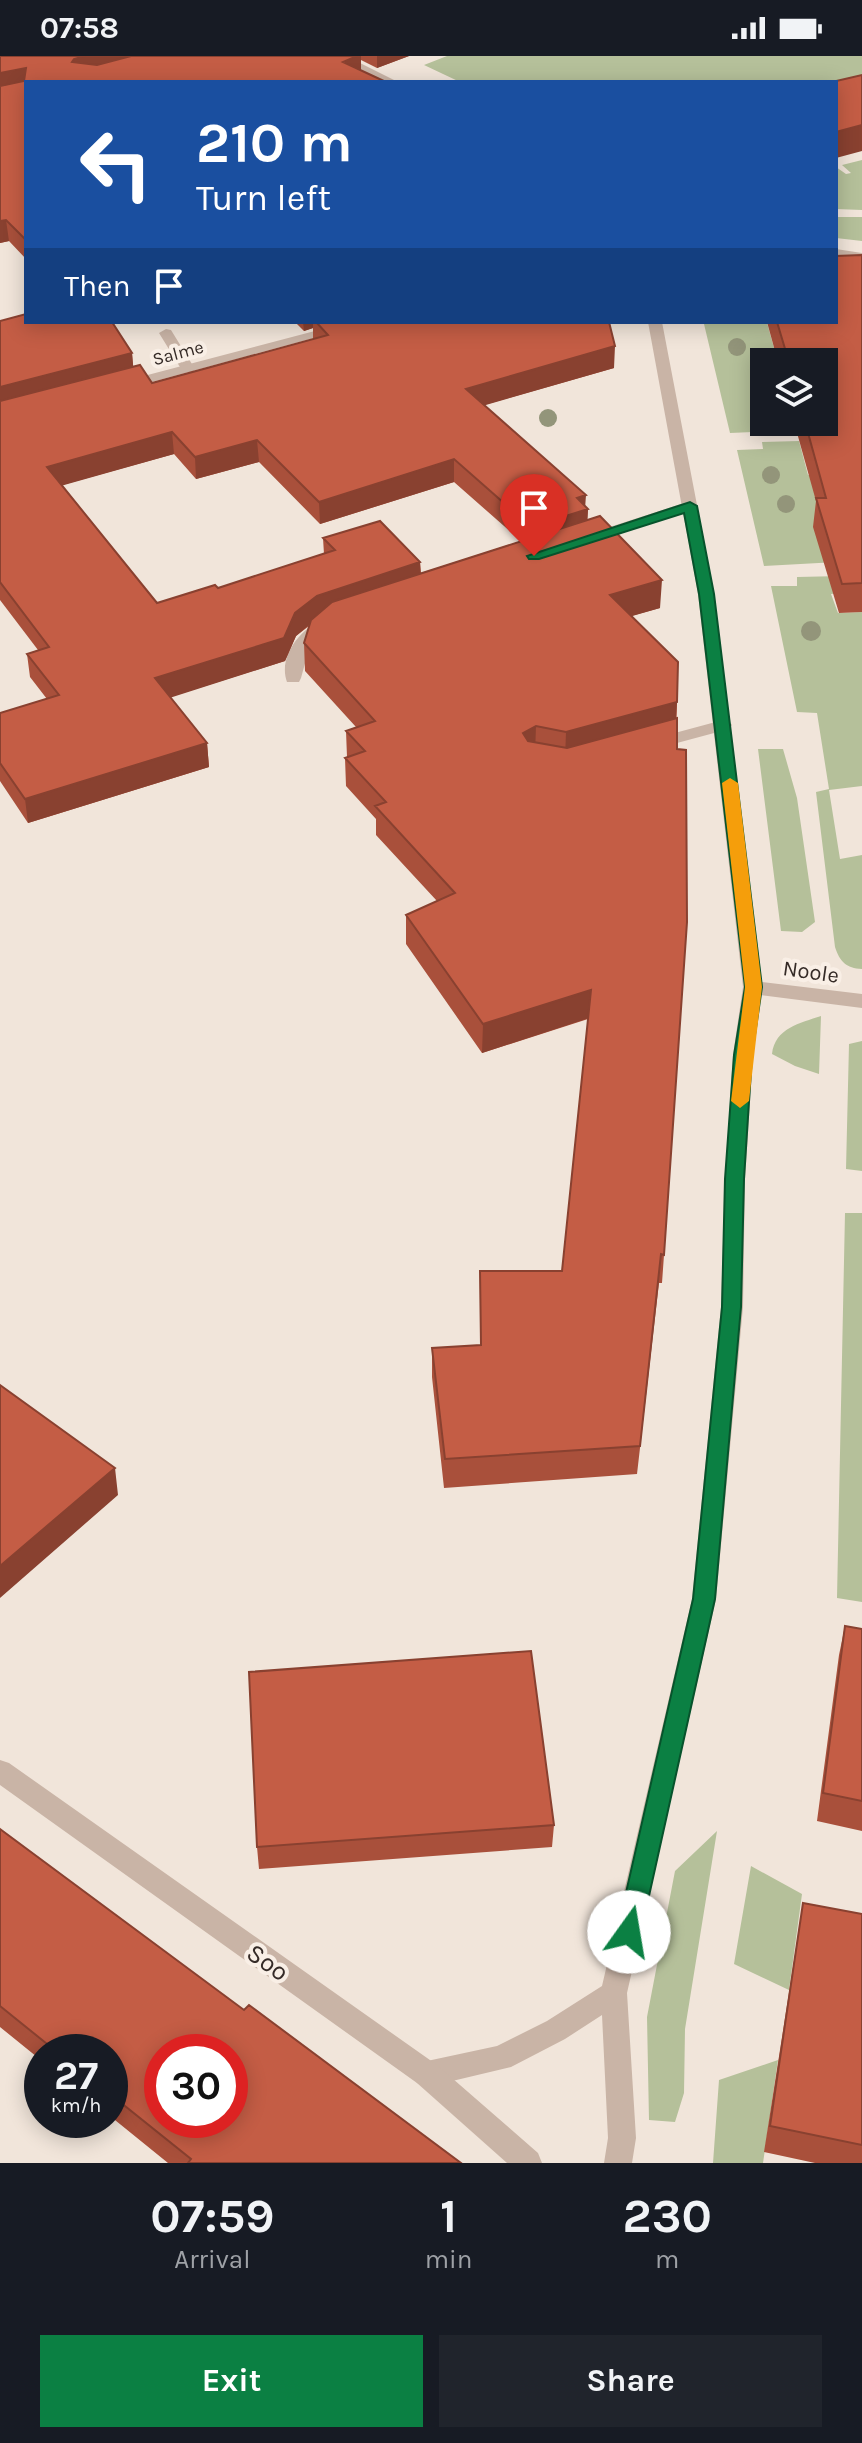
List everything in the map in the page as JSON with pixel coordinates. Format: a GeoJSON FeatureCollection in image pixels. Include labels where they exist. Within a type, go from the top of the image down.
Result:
{"type":"FeatureCollection","features":[{"type":"Feature","properties":{"kind":"street"},"geometry":{"type":"LineString","coordinates":[[336,56],[388,80]]}},
{"type":"Feature","properties":{"kind":"street"},"geometry":{"type":"LineString","coordinates":[[838,253],[862,257]]}},
{"type":"Feature","properties":{"kind":"street","name":"Salme"},"geometry":{"type":"LineString","coordinates":[[104,391],[358,324]]}},
{"type":"Feature","properties":{"kind":"street"},"geometry":{"type":"LineString","coordinates":[[618,2163],[622,2138],[614,1993],[704,1599],[732,1307],[735,1179],[743,1055],[753,987],[706,594],[655,324]]}},
{"type":"Feature","properties":{"kind":"street"},"geometry":{"type":"LineString","coordinates":[[166,333],[188,369]]}},
{"type":"Feature","properties":{"kind":"street"},"geometry":{"type":"LineString","coordinates":[[579,542],[690,506]]}},
{"type":"Feature","properties":{"kind":"street"},"geometry":{"type":"LineString","coordinates":[[293,678],[295,654],[307,634],[345,616]]}},
{"type":"Feature","properties":{"kind":"street"},"geometry":{"type":"LineString","coordinates":[[634,749],[723,725]]}},
{"type":"Feature","properties":{"kind":"street","name":"Noole"},"geometry":{"type":"LineString","coordinates":[[753,987],[862,1001]]}},
{"type":"Feature","properties":{"kind":"street","name":"Soo"},"geometry":{"type":"LineString","coordinates":[[0,1771],[427,2074],[528,2163]]}},
{"type":"Feature","properties":{"kind":"street"},"geometry":{"type":"LineString","coordinates":[[427,2074],[501,2058],[556,2030],[614,1993]]}},
{"type":"Feature","properties":{"kind":"green space"},"geometry":{"type":"Polygon","coordinates":[[[447,56],[862,56],[862,100],[838,83],[838,80],[456,80],[424,65],[447,56]]]}},
{"type":"Feature","properties":{"kind":"green space"},"geometry":{"type":"Polygon","coordinates":[[[862,160],[862,210],[838,209],[838,168],[846,174],[851,173],[842,165],[862,160]]]}},
{"type":"Feature","properties":{"kind":"green space"},"geometry":{"type":"Polygon","coordinates":[[[838,217],[862,217],[862,241],[838,238],[838,217]]]}},
{"type":"Feature","properties":{"kind":"green space"},"geometry":{"type":"Polygon","coordinates":[[[704,324],[767,324],[774,348],[750,348],[750,432],[730,433],[704,324]]]}},
{"type":"Feature","properties":{"kind":"green space"},"geometry":{"type":"Polygon","coordinates":[[[799,441],[808,475],[813,475],[837,562],[764,566],[737,450],[763,449],[762,442],[799,441]]]}},
{"type":"Feature","properties":{"kind":"green space"},"geometry":{"type":"Polygon","coordinates":[[[842,576],[847,593],[831,594],[838,613],[862,612],[862,786],[829,790],[840,859],[862,855],[862,969],[844,963],[835,947],[816,792],[829,789],[817,713],[797,712],[771,586],[797,586],[797,577],[842,576]]]}},
{"type":"Feature","properties":{"kind":"green space"},"geometry":{"type":"Polygon","coordinates":[[[758,749],[783,749],[797,798],[815,922],[802,932],[781,931],[758,749]]]}},
{"type":"Feature","properties":{"kind":"green space"},"geometry":{"type":"Polygon","coordinates":[[[821,1016],[819,1074],[772,1054],[783,1032],[821,1016]]]}},
{"type":"Feature","properties":{"kind":"green space"},"geometry":{"type":"Polygon","coordinates":[[[862,1041],[862,1171],[846,1169],[849,1044],[862,1041]]]}},
{"type":"Feature","properties":{"kind":"green space"},"geometry":{"type":"Polygon","coordinates":[[[845,1213],[862,1213],[862,1602],[837,1598],[845,1213]]]}},
{"type":"Feature","properties":{"kind":"green space"},"geometry":{"type":"Polygon","coordinates":[[[717,1831],[685,2029],[684,2093],[675,2122],[649,2120],[647,2017],[675,1871],[717,1831]]]}},
{"type":"Feature","properties":{"kind":"green space"},"geometry":{"type":"Polygon","coordinates":[[[751,1866],[802,1894],[789,1990],[734,1964],[751,1866]]]}},
{"type":"Feature","properties":{"kind":"green space"},"geometry":{"type":"Polygon","coordinates":[[[778,2060],[763,2163],[713,2163],[719,2080],[778,2060]]]}},
{"type":"Feature","properties":{"kind":"building"},"geometry":{"type":"Polygon","coordinates":[[[0,56],[85,56],[72,62],[97,65],[131,56],[357,56],[343,62],[382,80],[24,80],[26,68],[0,73],[0,56]]]}},
{"type":"Feature","properties":{"kind":"building"},"geometry":{"type":"Polygon","coordinates":[[[862,75],[862,125],[838,131],[838,81],[862,75]]]}},
{"type":"Feature","properties":{"kind":"building"},"geometry":{"type":"Polygon","coordinates":[[[24,81],[24,238],[6,220],[0,221],[0,86],[24,81]]]}},
{"type":"Feature","properties":{"kind":"building"},"geometry":{"type":"Polygon","coordinates":[[[862,255],[862,583],[842,584],[816,498],[826,498],[809,436],[838,436],[838,348],[785,348],[778,324],[838,324],[838,256],[862,255]]]}},
{"type":"Feature","properties":{"kind":"building"},"geometry":{"type":"Polygon","coordinates":[[[24,315],[24,324],[113,324],[132,353],[0,387],[0,321],[24,315]]]}},
{"type":"Feature","properties":{"kind":"building"},"geometry":{"type":"Polygon","coordinates":[[[318,324],[610,324],[615,346],[466,389],[586,495],[577,498],[588,509],[531,527],[454,459],[319,502],[257,440],[195,457],[172,432],[47,467],[157,603],[215,585],[218,588],[335,550],[323,538],[380,521],[420,562],[317,596],[295,613],[284,638],[155,678],[207,743],[25,799],[0,763],[0,713],[59,695],[27,654],[49,647],[0,582],[0,401],[140,365],[152,383],[328,335],[318,324]]]}},
{"type":"Feature","properties":{"kind":"building"},"geometry":{"type":"Polygon","coordinates":[[[600,516],[662,580],[610,595],[678,662],[677,702],[566,732],[536,726],[523,733],[528,741],[567,748],[677,718],[677,749],[686,750],[687,922],[664,1255],[661,1254],[640,1446],[445,1459],[432,1348],[481,1345],[480,1271],[562,1271],[591,990],[483,1024],[406,915],[455,893],[375,806],[386,802],[345,758],[365,751],[346,731],[375,721],[304,643],[311,620],[332,602],[600,516]]]}},
{"type":"Feature","properties":{"kind":"building"},"geometry":{"type":"Polygon","coordinates":[[[0,1385],[115,1468],[0,1566],[0,1385]]]}},
{"type":"Feature","properties":{"kind":"building"},"geometry":{"type":"Polygon","coordinates":[[[845,1626],[862,1629],[862,1801],[823,1793],[845,1626]]]}},
{"type":"Feature","properties":{"kind":"building"},"geometry":{"type":"Polygon","coordinates":[[[531,1651],[554,1825],[257,1847],[249,1672],[531,1651]]]}},
{"type":"Feature","properties":{"kind":"building"},"geometry":{"type":"Polygon","coordinates":[[[0,1829],[244,2010],[249,2005],[461,2163],[188,2163],[191,2159],[165,2138],[248,2138],[248,2034],[144,2034],[144,2121],[128,2108],[128,2034],[35,2034],[0,2006],[0,1829]]]}},
{"type":"Feature","properties":{"kind":"building"},"geometry":{"type":"Polygon","coordinates":[[[803,1903],[862,1914],[862,2145],[770,2126],[803,1903]]]}},
{"type":"Feature","properties":{"kind":"slow traffic"},"geometry":{"type":"LineString","coordinates":[[730,783],[753,987],[740,1101]]}},
{"type":"Feature","properties":{"kind":"route"},"geometry":{"type":"LineString","coordinates":[[534,556],[690,506],[706,594],[753,987],[743,1055],[735,1179],[732,1307],[704,1599],[629,1932]]}}]}
